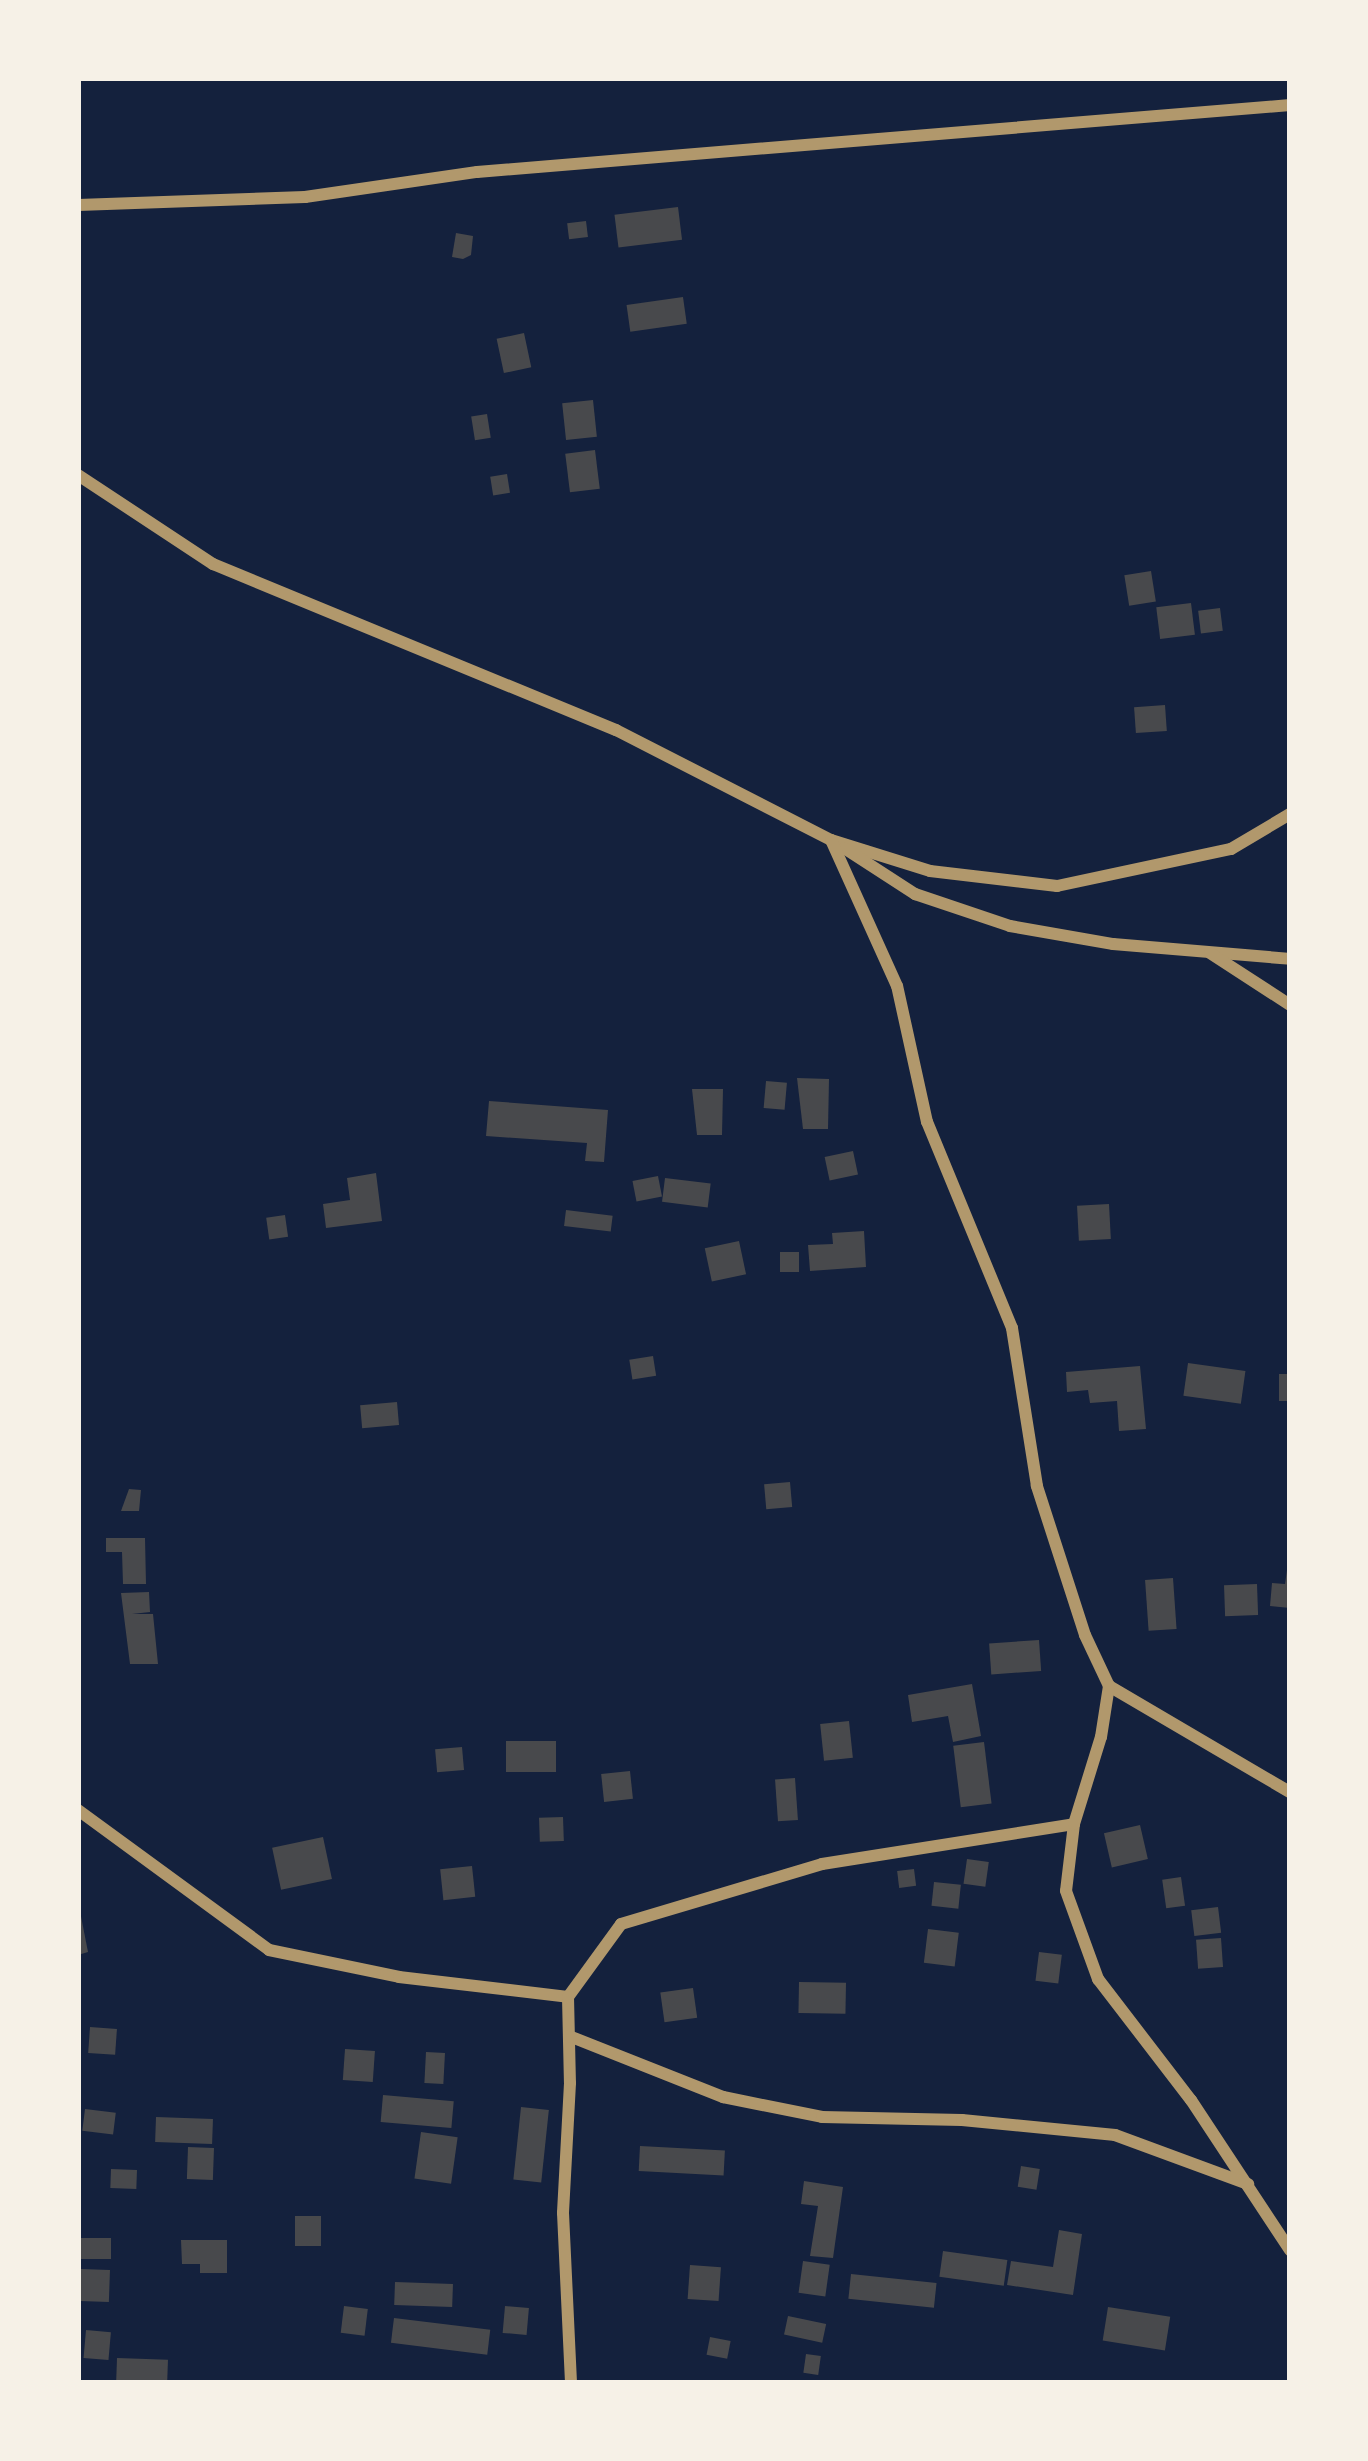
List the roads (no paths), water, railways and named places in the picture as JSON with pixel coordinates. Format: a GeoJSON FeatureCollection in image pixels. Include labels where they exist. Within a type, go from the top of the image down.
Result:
{"type":"FeatureCollection","features":[{"type":"Feature","properties":{"kind":"street"},"geometry":{"type":"LineString","coordinates":[[78,205],[305,197],[592,162],[1290,105]]}},
{"type":"Feature","properties":{"kind":"street"},"geometry":{"type":"LineString","coordinates":[[78,475],[213,564],[616,730],[831,840],[915,894],[1010,926],[1113,944],[1290,958]]}},
{"type":"Feature","properties":{"kind":"street"},"geometry":{"type":"LineString","coordinates":[[831,840],[930,871],[1058,886],[1232,849],[1290,814]]}},
{"type":"Feature","properties":{"kind":"street"},"geometry":{"type":"LineString","coordinates":[[831,840],[897,986],[927,1122],[1012,1328],[1037,1486],[1085,1635],[1109,1686],[1101,1737],[1074,1825],[1066,1891],[1098,1979],[1290,2250]]}},
{"type":"Feature","properties":{"kind":"street"},"geometry":{"type":"LineString","coordinates":[[1204,949],[1290,1005]]}},
{"type":"Feature","properties":{"kind":"street"},"geometry":{"type":"LineString","coordinates":[[1109,1686],[1290,1792]]}},
{"type":"Feature","properties":{"kind":"street"},"geometry":{"type":"LineString","coordinates":[[78,1810],[269,1950],[399,1978],[568,1997]]}},
{"type":"Feature","properties":{"kind":"street"},"geometry":{"type":"LineString","coordinates":[[571,2383],[563,2213],[568,1997],[621,1924],[822,1864],[1074,1825]]}},
{"type":"Feature","properties":{"kind":"street"},"geometry":{"type":"LineString","coordinates":[[569,2036],[723,2097],[822,2117],[962,2120],[1114,2135],[1248,2185]]}}]}
